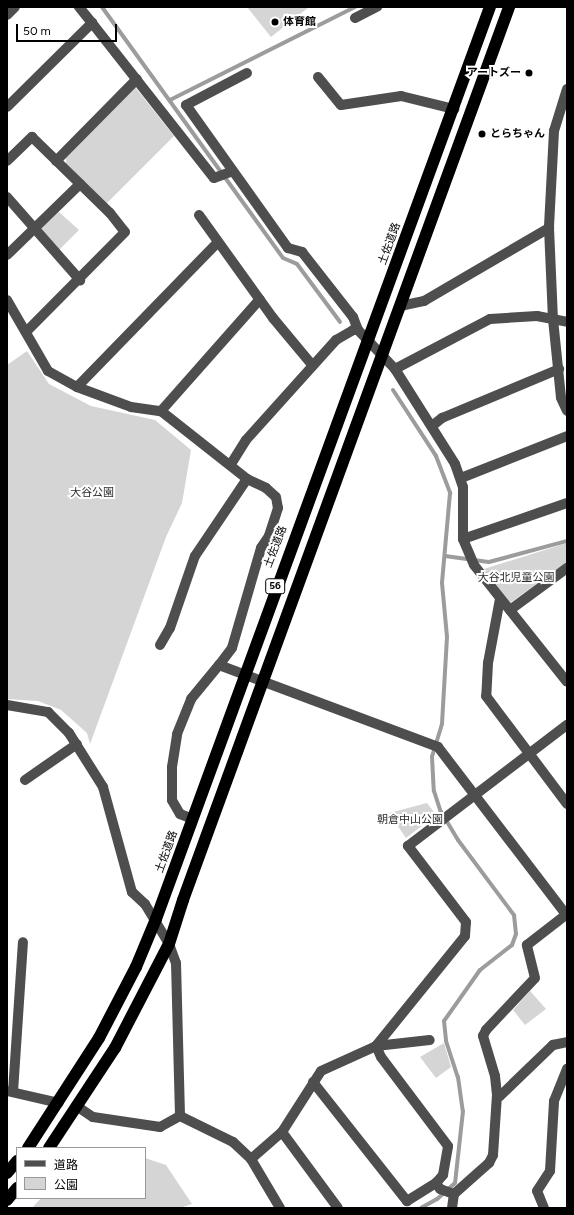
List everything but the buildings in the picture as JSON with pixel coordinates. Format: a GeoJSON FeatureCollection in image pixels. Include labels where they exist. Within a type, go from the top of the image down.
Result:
{"type":"FeatureCollection","features":[{"type":"Feature","properties":{"kind":"highway","name":"土佐道路"},"geometry":{"type":"LineString","coordinates":[[29,1147],[59,1104],[99,1038],[136,967],[156,919],[244,675],[454,109],[490,7]]}},
{"type":"Feature","properties":{"kind":"highway","name":"56"},"geometry":{"type":"LineString","coordinates":[[50,1147],[78,1107],[115,1048],[170,944],[183,900],[509,7]]}},
{"type":"Feature","properties":{"kind":"highway"},"geometry":{"type":"LineString","coordinates":[[7,1173],[13,1161]]}},
{"type":"Feature","properties":{"kind":"highway"},"geometry":{"type":"LineString","coordinates":[[7,1200],[16,1189]]}},
{"type":"Feature","properties":{"kind":"street"},"geometry":{"type":"LineString","coordinates":[[7,16],[15,7]]}},
{"type":"Feature","properties":{"kind":"street"},"geometry":{"type":"LineString","coordinates":[[79,7],[137,79],[203,166],[214,178],[227,174]]}},
{"type":"Feature","properties":{"kind":"street"},"geometry":{"type":"LineString","coordinates":[[355,18],[377,7]]}},
{"type":"Feature","properties":{"kind":"street"},"geometry":{"type":"LineString","coordinates":[[7,107],[92,22]]}},
{"type":"Feature","properties":{"kind":"street"},"geometry":{"type":"LineString","coordinates":[[247,73],[186,106],[227,174],[288,248],[302,252],[353,317],[358,330],[382,353],[395,369],[432,426],[461,478],[463,539],[467,552],[474,565],[567,682]]}},
{"type":"Feature","properties":{"kind":"street"},"geometry":{"type":"LineString","coordinates":[[318,77],[341,105],[401,96],[454,109]]}},
{"type":"Feature","properties":{"kind":"street"},"geometry":{"type":"LineString","coordinates":[[56,161],[137,79]]}},
{"type":"Feature","properties":{"kind":"street"},"geometry":{"type":"LineString","coordinates":[[567,89],[554,131],[549,228],[553,319],[561,398],[567,411]]}},
{"type":"Feature","properties":{"kind":"street"},"geometry":{"type":"LineString","coordinates":[[7,161],[32,137],[80,184],[125,232],[80,280],[27,330]]}},
{"type":"Feature","properties":{"kind":"street"},"geometry":{"type":"LineString","coordinates":[[7,255],[80,184]]}},
{"type":"Feature","properties":{"kind":"street"},"geometry":{"type":"LineString","coordinates":[[7,197],[80,280]]}},
{"type":"Feature","properties":{"kind":"street"},"geometry":{"type":"LineString","coordinates":[[199,215],[260,299],[313,366]]}},
{"type":"Feature","properties":{"kind":"street"},"geometry":{"type":"LineString","coordinates":[[400,306],[424,301],[549,228]]}},
{"type":"Feature","properties":{"kind":"street"},"geometry":{"type":"LineString","coordinates":[[78,387],[218,242]]}},
{"type":"Feature","properties":{"kind":"street"},"geometry":{"type":"LineString","coordinates":[[160,411],[260,299]]}},
{"type":"Feature","properties":{"kind":"street"},"geometry":{"type":"LineString","coordinates":[[7,300],[27,330],[48,371],[78,387],[131,408],[160,411],[231,464],[247,479],[266,488],[276,497],[278,508],[269,536],[261,548],[232,648],[190,700],[176,734],[172,767],[173,804],[180,814],[193,818]]}},
{"type":"Feature","properties":{"kind":"street"},"geometry":{"type":"LineString","coordinates":[[395,369],[490,319],[537,316],[567,322]]}},
{"type":"Feature","properties":{"kind":"street"},"geometry":{"type":"LineString","coordinates":[[231,464],[246,440],[336,340],[353,330],[358,330]]}},
{"type":"Feature","properties":{"kind":"street"},"geometry":{"type":"LineString","coordinates":[[432,426],[449,415],[559,369]]}},
{"type":"Feature","properties":{"kind":"street"},"geometry":{"type":"LineString","coordinates":[[461,478],[567,436]]}},
{"type":"Feature","properties":{"kind":"street"},"geometry":{"type":"LineString","coordinates":[[160,644],[170,628],[195,556],[247,479]]}},
{"type":"Feature","properties":{"kind":"street"},"geometry":{"type":"LineString","coordinates":[[463,539],[567,503]]}},
{"type":"Feature","properties":{"kind":"street"},"geometry":{"type":"LineString","coordinates":[[510,610],[567,568]]}},
{"type":"Feature","properties":{"kind":"street"},"geometry":{"type":"LineString","coordinates":[[500,599],[484,691],[567,804]]}},
{"type":"Feature","properties":{"kind":"street"},"geometry":{"type":"LineString","coordinates":[[219,665],[438,747],[475,793],[567,915],[527,945],[535,978],[486,1030],[483,1036],[495,1076],[497,1095],[493,1155],[489,1163],[452,1194]]}},
{"type":"Feature","properties":{"kind":"street"},"geometry":{"type":"LineString","coordinates":[[7,705],[48,712],[59,719],[103,787],[130,887],[156,919],[170,944],[176,963],[180,1116]]}},
{"type":"Feature","properties":{"kind":"street"},"geometry":{"type":"LineString","coordinates":[[376,1046],[464,936],[466,922],[408,846],[475,793],[530,754],[567,725]]}},
{"type":"Feature","properties":{"kind":"street"},"geometry":{"type":"LineString","coordinates":[[25,780],[76,744]]}},
{"type":"Feature","properties":{"kind":"street"},"geometry":{"type":"LineString","coordinates":[[24,942],[10,1092],[59,1104]]}},
{"type":"Feature","properties":{"kind":"street"},"geometry":{"type":"LineString","coordinates":[[251,1159],[282,1132],[312,1082],[321,1071],[376,1046],[430,1040]]}},
{"type":"Feature","properties":{"kind":"street"},"geometry":{"type":"LineString","coordinates":[[497,1095],[500,1096],[553,1045],[567,1042]]}},
{"type":"Feature","properties":{"kind":"street"},"geometry":{"type":"LineString","coordinates":[[312,1082],[406,1204],[438,1186],[443,1175],[448,1146],[381,1057],[376,1046]]}},
{"type":"Feature","properties":{"kind":"street"},"geometry":{"type":"LineString","coordinates":[[544,1208],[537,1191],[550,1172],[554,1101],[567,1068]]}},
{"type":"Feature","properties":{"kind":"street"},"geometry":{"type":"LineString","coordinates":[[78,1107],[93,1117],[160,1127],[180,1116]]}},
{"type":"Feature","properties":{"kind":"street"},"geometry":{"type":"LineString","coordinates":[[180,1116],[233,1142],[251,1159],[280,1208]]}},
{"type":"Feature","properties":{"kind":"street"},"geometry":{"type":"LineString","coordinates":[[282,1132],[338,1208]]}},
{"type":"Feature","properties":{"kind":"street"},"geometry":{"type":"LineString","coordinates":[[438,1186],[452,1194]]}},
{"type":"Feature","properties":{"kind":"street"},"geometry":{"type":"LineString","coordinates":[[452,1194],[452,1208]]}},
{"type":"Feature","properties":{"kind":"green space","name":"体育館"},"geometry":{"type":"Polygon","coordinates":[[[247,7],[309,7],[271,37],[247,7]]]}},
{"type":"Feature","properties":{"kind":"green space"},"geometry":{"type":"Polygon","coordinates":[[[135,87],[174,136],[107,203],[66,165],[66,158],[135,87]]]}},
{"type":"Feature","properties":{"kind":"green space"},"geometry":{"type":"Polygon","coordinates":[[[59,212],[79,230],[58,251],[40,230],[59,212]]]}},
{"type":"Feature","properties":{"kind":"green space","name":"大谷公園"},"geometry":{"type":"Polygon","coordinates":[[[27,351],[49,384],[91,406],[155,420],[191,450],[182,503],[166,537],[90,744],[87,733],[61,710],[38,701],[7,699],[7,365],[27,351]]]}},
{"type":"Feature","properties":{"kind":"green space","name":"大谷北児童公園"},"geometry":{"type":"Polygon","coordinates":[[[567,543],[567,562],[510,603],[484,569],[567,543]]]}},
{"type":"Feature","properties":{"kind":"green space","name":"朝倉中山公園"},"geometry":{"type":"Polygon","coordinates":[[[427,803],[436,815],[406,838],[389,813],[427,803]]]}},
{"type":"Feature","properties":{"kind":"green space"},"geometry":{"type":"Polygon","coordinates":[[[530,991],[546,1009],[525,1025],[513,1010],[530,991]]]}},
{"type":"Feature","properties":{"kind":"green space"},"geometry":{"type":"Polygon","coordinates":[[[444,1043],[451,1067],[436,1078],[420,1057],[444,1043]]]}},
{"type":"Feature","properties":{"kind":"green space"},"geometry":{"type":"Polygon","coordinates":[[[146,1158],[166,1165],[192,1204],[180,1208],[32,1208],[40,1199],[146,1199],[146,1158]]]}},
{"type":"Feature","properties":{"kind":"waterway"},"geometry":{"type":"LineString","coordinates":[[102,7],[283,258],[297,264],[340,322]]}},
{"type":"Feature","properties":{"kind":"waterway"},"geometry":{"type":"LineString","coordinates":[[170,100],[355,7]]}},
{"type":"Feature","properties":{"kind":"waterway"},"geometry":{"type":"LineString","coordinates":[[393,390],[436,456],[450,493],[442,583],[447,637],[442,724],[432,757],[434,791],[440,810],[458,840],[514,915],[516,934],[512,945],[480,970],[444,1021],[446,1041],[458,1077],[463,1111],[455,1183],[437,1199],[421,1208]]}},
{"type":"Feature","properties":{"kind":"waterway"},"geometry":{"type":"LineString","coordinates":[[445,556],[489,562],[567,541]]}},
{"type":"Feature","properties":{"kind":"place","name":"体育館"},"geometry":{"type":"Point","coordinates":[275,22]}},
{"type":"Feature","properties":{"kind":"place","name":"アートズー"},"geometry":{"type":"Point","coordinates":[529,73]}},
{"type":"Feature","properties":{"kind":"place","name":"とらちゃん"},"geometry":{"type":"Point","coordinates":[482,134]}}]}
